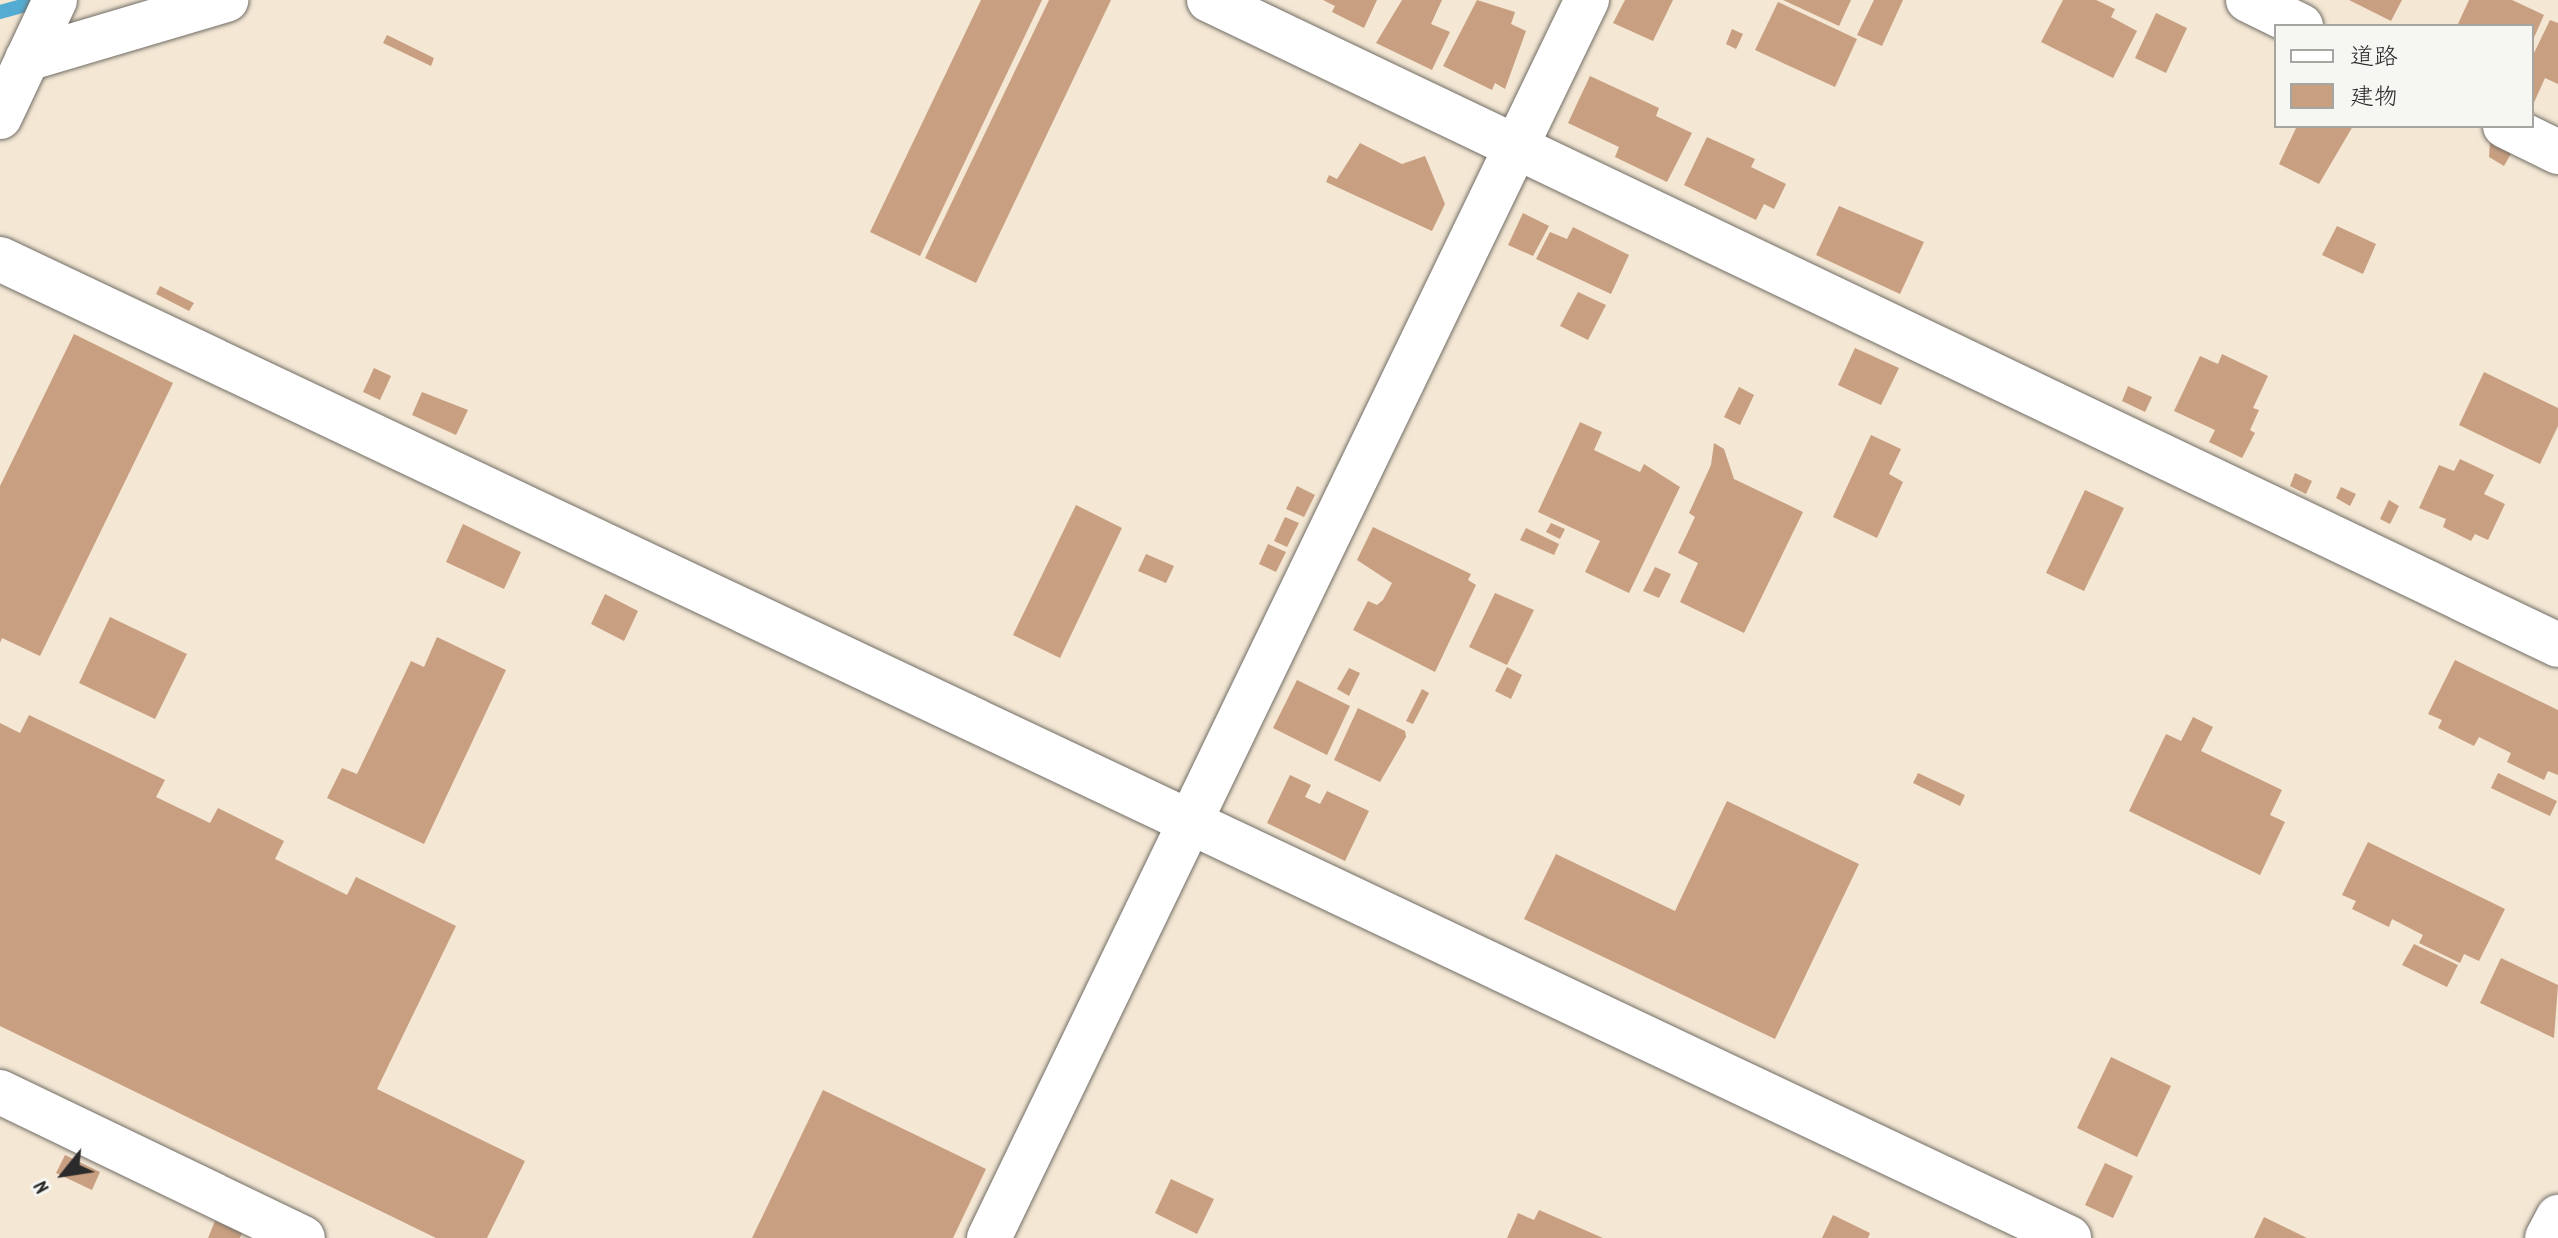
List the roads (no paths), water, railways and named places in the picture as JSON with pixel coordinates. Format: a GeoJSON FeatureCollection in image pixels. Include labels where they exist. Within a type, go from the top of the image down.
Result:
{"type":"FeatureCollection","features":[{"type":"Feature","properties":{"kind":"street"},"geometry":{"type":"LineString","coordinates":[[0,117],[55,0]]}},
{"type":"Feature","properties":{"kind":"street"},"geometry":{"type":"LineString","coordinates":[[27,59],[226,0]]}},
{"type":"Feature","properties":{"kind":"street"},"geometry":{"type":"LineString","coordinates":[[1209,0],[1514,149],[2558,645]]}},
{"type":"Feature","properties":{"kind":"street"},"geometry":{"type":"LineString","coordinates":[[989,1238],[1587,0]]}},
{"type":"Feature","properties":{"kind":"street"},"geometry":{"type":"LineString","coordinates":[[2248,0],[2297,24]]}},
{"type":"Feature","properties":{"kind":"street"},"geometry":{"type":"LineString","coordinates":[[2509,128],[2558,152]]}},
{"type":"Feature","properties":{"kind":"street"},"geometry":{"type":"LineString","coordinates":[[0,259],[1190,818],[2069,1238]]}},
{"type":"Feature","properties":{"kind":"street"},"geometry":{"type":"LineString","coordinates":[[0,1092],[303,1238]]}},
{"type":"Feature","properties":{"kind":"street"},"geometry":{"type":"LineString","coordinates":[[2547,1238],[2558,1217]]}},
{"type":"Feature","properties":{"kind":"waterway"},"geometry":{"type":"LineString","coordinates":[[0,12],[44,0]]}}]}
